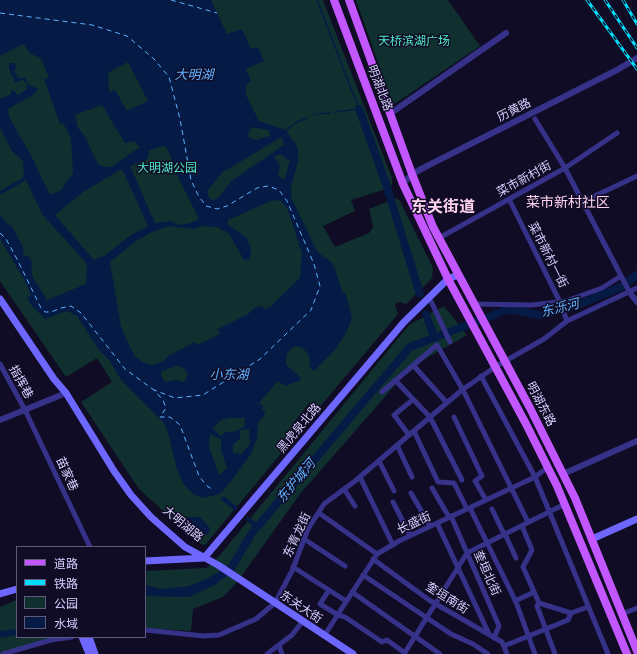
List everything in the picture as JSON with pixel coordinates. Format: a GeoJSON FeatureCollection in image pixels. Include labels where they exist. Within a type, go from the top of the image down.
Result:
{"type":"FeatureCollection","features":[{"type":"Feature","properties":{"kind":"main road","name":"明湖北路"},"geometry":{"type":"LineString","coordinates":[[334,0],[403,184]]}},
{"type":"Feature","properties":{"kind":"main road","name":"明湖北路"},"geometry":{"type":"LineString","coordinates":[[349,0],[412,174]]}},
{"type":"Feature","properties":{"kind":"main road","name":"明湖东路"},"geometry":{"type":"LineString","coordinates":[[412,174],[439,238],[563,474],[592,539],[637,651]]}},
{"type":"Feature","properties":{"kind":"main road","name":"明湖东路"},"geometry":{"type":"LineString","coordinates":[[403,184],[448,280],[548,467],[627,654]]}},
{"type":"Feature","properties":{"kind":"main road","name":"黑虎泉北路"},"geometry":{"type":"LineString","coordinates":[[204,558],[404,322],[448,280],[458,275]]}},
{"type":"Feature","properties":{"kind":"main road","name":"大明湖路"},"geometry":{"type":"LineString","coordinates":[[0,292],[136,494],[153,514],[204,558]]}},
{"type":"Feature","properties":{"kind":"main road","name":"大明湖路"},"geometry":{"type":"LineString","coordinates":[[0,299],[54,379],[67,392]]}},
{"type":"Feature","properties":{"kind":"main road"},"geometry":{"type":"LineString","coordinates":[[592,539],[637,519]]}},
{"type":"Feature","properties":{"kind":"main road"},"geometry":{"type":"LineString","coordinates":[[146,561],[204,558]]}},
{"type":"Feature","properties":{"kind":"main road","name":"东关大街"},"geometry":{"type":"LineString","coordinates":[[204,558],[218,565],[353,654]]}},
{"type":"Feature","properties":{"kind":"main road"},"geometry":{"type":"LineString","coordinates":[[0,594],[16,589]]}},
{"type":"Feature","properties":{"kind":"main road"},"geometry":{"type":"LineString","coordinates":[[82,638],[89,654]]}},
{"type":"Feature","properties":{"kind":"main road"},"geometry":{"type":"LineString","coordinates":[[88,638],[95,654]]}},
{"type":"Feature","properties":{"kind":"street"},"geometry":{"type":"LineString","coordinates":[[391,113],[506,34]]}},
{"type":"Feature","properties":{"kind":"street","name":"历黄路"},"geometry":{"type":"LineString","coordinates":[[403,184],[412,174],[610,74],[637,58]]}},
{"type":"Feature","properties":{"kind":"street"},"geometry":{"type":"LineString","coordinates":[[534,119],[565,168],[630,293],[637,302]]}},
{"type":"Feature","properties":{"kind":"street","name":"菜市新村街"},"geometry":{"type":"LineString","coordinates":[[439,238],[565,168],[617,133]]}},
{"type":"Feature","properties":{"kind":"street"},"geometry":{"type":"LineString","coordinates":[[582,202],[637,176]]}},
{"type":"Feature","properties":{"kind":"street","name":"菜市新村一街"},"geometry":{"type":"LineString","coordinates":[[509,199],[561,303],[566,319]]}},
{"type":"Feature","properties":{"kind":"street"},"geometry":{"type":"LineString","coordinates":[[473,304],[532,305],[561,303],[602,288],[622,278]]}},
{"type":"Feature","properties":{"kind":"street","name":"东青龙街"},"geometry":{"type":"LineString","coordinates":[[146,630],[204,636],[219,635],[256,619],[276,603],[304,539],[324,504],[360,477],[462,390],[481,376],[504,361],[544,339],[566,319],[630,293],[637,288]]}},
{"type":"Feature","properties":{"kind":"street"},"geometry":{"type":"LineString","coordinates":[[429,297],[450,342]]}},
{"type":"Feature","properties":{"kind":"street"},"geometry":{"type":"LineString","coordinates":[[382,392],[437,345],[462,390],[528,522]]}},
{"type":"Feature","properties":{"kind":"street","name":"指挥巷"},"geometry":{"type":"LineString","coordinates":[[0,364],[25,410]]}},
{"type":"Feature","properties":{"kind":"street"},"geometry":{"type":"LineString","coordinates":[[413,365],[447,403]]}},
{"type":"Feature","properties":{"kind":"street"},"geometry":{"type":"LineString","coordinates":[[481,376],[535,477],[608,654]]}},
{"type":"Feature","properties":{"kind":"street"},"geometry":{"type":"LineString","coordinates":[[395,380],[430,417],[462,480]]}},
{"type":"Feature","properties":{"kind":"street"},"geometry":{"type":"LineString","coordinates":[[0,420],[67,392]]}},
{"type":"Feature","properties":{"kind":"street"},"geometry":{"type":"LineString","coordinates":[[409,435],[394,415],[410,402]]}},
{"type":"Feature","properties":{"kind":"street","name":"苗家巷"},"geometry":{"type":"LineString","coordinates":[[25,410],[90,546]]}},
{"type":"Feature","properties":{"kind":"street"},"geometry":{"type":"LineString","coordinates":[[454,417],[482,476],[475,481],[486,500]]}},
{"type":"Feature","properties":{"kind":"street"},"geometry":{"type":"LineString","coordinates":[[414,431],[438,482],[454,482],[487,543],[515,601],[535,654]]}},
{"type":"Feature","properties":{"kind":"street"},"geometry":{"type":"LineString","coordinates":[[563,474],[637,441]]}},
{"type":"Feature","properties":{"kind":"street"},"geometry":{"type":"LineString","coordinates":[[397,445],[412,477]]}},
{"type":"Feature","properties":{"kind":"street"},"geometry":{"type":"LineString","coordinates":[[379,461],[394,491]]}},
{"type":"Feature","properties":{"kind":"street","name":"长盛街"},"geometry":{"type":"LineString","coordinates":[[324,636],[375,556],[393,544],[535,477],[548,467]]}},
{"type":"Feature","properties":{"kind":"street"},"geometry":{"type":"LineString","coordinates":[[360,477],[393,544]]}},
{"type":"Feature","properties":{"kind":"street","name":"奎垣北街"},"geometry":{"type":"LineString","coordinates":[[432,488],[450,517],[499,626],[492,636]]}},
{"type":"Feature","properties":{"kind":"street"},"geometry":{"type":"LineString","coordinates":[[344,489],[355,506]]}},
{"type":"Feature","properties":{"kind":"street"},"geometry":{"type":"LineString","coordinates":[[412,493],[430,526]]}},
{"type":"Feature","properties":{"kind":"street"},"geometry":{"type":"LineString","coordinates":[[392,502],[410,536]]}},
{"type":"Feature","properties":{"kind":"street"},"geometry":{"type":"LineString","coordinates":[[329,590],[320,604],[338,615],[345,617],[382,642],[387,640],[404,654],[467,553],[564,504]]}},
{"type":"Feature","properties":{"kind":"street"},"geometry":{"type":"LineString","coordinates":[[492,509],[516,558]]}},
{"type":"Feature","properties":{"kind":"street","name":"奎垣南街"},"geometry":{"type":"LineString","coordinates":[[318,513],[435,604],[502,642],[506,654]]}},
{"type":"Feature","properties":{"kind":"street"},"geometry":{"type":"LineString","coordinates":[[437,523],[492,636]]}},
{"type":"Feature","properties":{"kind":"street"},"geometry":{"type":"LineString","coordinates":[[522,526],[532,550],[524,567],[539,603],[537,606],[555,654]]}},
{"type":"Feature","properties":{"kind":"street"},"geometry":{"type":"LineString","coordinates":[[304,539],[345,566]]}},
{"type":"Feature","properties":{"kind":"street"},"geometry":{"type":"LineString","coordinates":[[293,567],[346,601]]}},
{"type":"Feature","properties":{"kind":"street"},"geometry":{"type":"LineString","coordinates":[[363,575],[451,634],[473,644],[488,654]]}},
{"type":"Feature","properties":{"kind":"street"},"geometry":{"type":"LineString","coordinates":[[352,592],[440,654]]}},
{"type":"Feature","properties":{"kind":"street"},"geometry":{"type":"LineString","coordinates":[[515,601],[534,592]]}},
{"type":"Feature","properties":{"kind":"street"},"geometry":{"type":"LineString","coordinates":[[539,603],[571,613],[588,607]]}},
{"type":"Feature","properties":{"kind":"street"},"geometry":{"type":"LineString","coordinates":[[622,614],[637,608]]}},
{"type":"Feature","properties":{"kind":"street"},"geometry":{"type":"LineString","coordinates":[[504,646],[568,620],[571,613]]}},
{"type":"Feature","properties":{"kind":"street"},"geometry":{"type":"LineString","coordinates":[[267,654],[292,636],[303,621]]}},
{"type":"Feature","properties":{"kind":"street"},"geometry":{"type":"LineString","coordinates":[[3,654],[52,640],[65,638]]}},
{"type":"Feature","properties":{"kind":"street"},"geometry":{"type":"LineString","coordinates":[[279,646],[282,654]]}},
{"type":"Feature","properties":{"kind":"green space","name":"大明湖公园"},"geometry":{"type":"Polygon","coordinates":[[[0,0],[323,0],[392,178],[392,184],[390,188],[351,200],[355,211],[323,226],[335,247],[369,233],[373,227],[369,209],[396,198],[400,201],[433,268],[432,278],[406,304],[400,302],[395,304],[398,314],[318,409],[310,402],[291,426],[298,433],[205,545],[201,544],[139,489],[81,402],[112,382],[97,358],[66,377],[0,281],[0,0]]]}},
{"type":"Feature","properties":{"kind":"green space","name":"天桥滨湖广场"},"geometry":{"type":"Polygon","coordinates":[[[356,0],[448,0],[480,46],[393,105],[356,0]]]}},
{"type":"Feature","properties":{"kind":"green space"},"geometry":{"type":"Polygon","coordinates":[[[444,306],[467,335],[411,367],[300,494],[238,581],[223,597],[193,609],[191,631],[146,628],[146,571],[207,568],[220,555],[409,325],[444,306]]]}},
{"type":"Feature","properties":{"kind":"green space"},"geometry":{"type":"Polygon","coordinates":[[[16,600],[16,638],[60,638],[0,654],[0,607],[16,600]]]}},
{"type":"Feature","properties":{"kind":"water"},"geometry":{"type":"Polygon","coordinates":[[[0,0],[211,0],[227,34],[242,29],[251,49],[258,47],[264,61],[246,69],[251,81],[246,85],[246,95],[259,121],[286,130],[298,148],[298,162],[291,187],[291,197],[315,247],[319,253],[332,263],[342,291],[346,294],[352,318],[346,333],[335,350],[314,371],[310,368],[309,356],[303,348],[296,346],[287,354],[286,365],[299,376],[301,380],[285,386],[278,381],[259,403],[263,406],[262,409],[266,413],[258,423],[257,438],[251,454],[222,492],[204,498],[195,495],[184,485],[177,470],[168,432],[164,423],[121,380],[110,361],[99,350],[77,316],[67,311],[45,319],[28,300],[28,297],[31,295],[25,281],[0,239],[0,214],[8,225],[10,224],[13,228],[23,247],[23,254],[30,258],[33,264],[31,269],[33,278],[47,300],[86,284],[87,264],[42,214],[26,180],[0,195],[0,191],[24,177],[23,161],[12,151],[0,128],[0,99],[11,94],[12,89],[18,95],[27,89],[27,84],[23,80],[15,82],[9,70],[9,63],[14,63],[17,67],[14,71],[18,78],[25,78],[28,84],[38,89],[33,95],[8,109],[10,119],[31,155],[49,193],[53,194],[61,190],[73,172],[71,138],[63,123],[60,124],[44,79],[49,78],[41,58],[31,54],[23,44],[0,56],[0,0]],[[128,62],[108,73],[109,92],[115,90],[127,111],[148,101],[128,62]],[[102,105],[75,115],[78,128],[84,135],[98,164],[104,167],[111,167],[140,147],[134,141],[125,143],[102,105]],[[252,127],[248,135],[249,138],[256,140],[270,136],[269,130],[252,127]],[[282,137],[223,172],[207,191],[210,199],[214,200],[220,196],[231,181],[284,145],[282,137]],[[165,146],[149,150],[148,159],[130,166],[155,223],[170,221],[179,225],[191,223],[199,219],[176,173],[169,151],[165,146]],[[280,154],[274,157],[280,165],[278,176],[284,180],[290,161],[280,154]],[[122,169],[83,192],[55,215],[94,260],[104,256],[131,235],[148,226],[122,169]],[[273,200],[228,220],[228,225],[246,237],[251,248],[250,259],[244,260],[229,234],[217,227],[202,226],[195,229],[168,226],[152,232],[136,241],[110,262],[121,327],[134,355],[143,362],[152,365],[162,362],[168,356],[195,342],[197,345],[220,334],[218,329],[248,314],[256,307],[260,306],[266,309],[271,306],[300,278],[302,253],[287,208],[281,201],[273,200]],[[177,366],[162,371],[161,375],[165,382],[176,380],[184,382],[188,374],[182,367],[177,366]],[[230,418],[221,420],[213,429],[221,436],[226,432],[237,431],[244,426],[245,418],[230,418]],[[249,429],[240,430],[240,439],[233,445],[233,453],[241,454],[250,444],[249,429]],[[210,434],[209,447],[219,475],[227,468],[221,451],[221,439],[210,434]]]}},
{"type":"Feature","properties":{"kind":"water"},"geometry":{"type":"Polygon","coordinates":[[[187,517],[200,517],[210,528],[208,534],[204,535],[192,527],[187,517]]]}},
{"type":"Feature","properties":{"kind":"water"},"geometry":{"type":"Polygon","coordinates":[[[211,577],[219,583],[189,597],[146,596],[146,585],[162,589],[189,586],[211,577]]]}},
{"type":"Feature","properties":{"kind":"water"},"geometry":{"type":"Polygon","coordinates":[[[16,629],[16,635],[0,638],[0,631],[16,629]]]}},
{"type":"Feature","properties":{"kind":"waterway"},"geometry":{"type":"LineString","coordinates":[[317,0],[359,109],[335,112]]}},
{"type":"Feature","properties":{"kind":"waterway"},"geometry":{"type":"LineString","coordinates":[[359,109],[385,181],[420,294]]}},
{"type":"Feature","properties":{"kind":"waterway"},"geometry":{"type":"LineString","coordinates":[[318,114],[330,113]]}},
{"type":"Feature","properties":{"kind":"waterway"},"geometry":{"type":"LineString","coordinates":[[286,130],[297,122],[307,118]]}},
{"type":"Feature","properties":{"kind":"waterway","name":"东护城河"},"geometry":{"type":"LineString","coordinates":[[204,585],[230,570],[252,533],[410,347],[509,309],[540,315],[580,304],[621,287],[637,275]]}},
{"type":"Feature","properties":{"kind":"waterway"},"geometry":{"type":"LineString","coordinates":[[426,314],[434,337]]}},
{"type":"Feature","properties":{"kind":"waterway"},"geometry":{"type":"LineString","coordinates":[[224,499],[235,508]]}},
{"type":"Feature","properties":{"kind":"waterway"},"geometry":{"type":"LineString","coordinates":[[248,519],[257,527]]}},
{"type":"Feature","properties":{"kind":"ferry route"},"geometry":{"type":"LineString","coordinates":[[171,0],[217,13]]}},
{"type":"Feature","properties":{"kind":"ferry route"},"geometry":{"type":"LineString","coordinates":[[0,13],[92,25],[127,36],[154,59],[169,77],[180,119],[191,180],[198,195],[206,206],[217,209],[227,206],[257,188],[268,186],[279,190],[287,201],[314,264],[320,286],[311,310],[260,359],[203,395],[175,398],[154,390]]}},
{"type":"Feature","properties":{"kind":"ferry route"},"geometry":{"type":"LineString","coordinates":[[0,233],[6,239],[17,259],[41,308],[45,312],[51,312],[71,306],[81,313],[125,369],[154,390],[163,400],[166,408],[160,417],[170,417],[180,425],[199,476],[206,485],[213,490]]}},
{"type":"Feature","properties":{"kind":"railway"},"geometry":{"type":"LineString","coordinates":[[587,0],[637,69]]}},
{"type":"Feature","properties":{"kind":"railway"},"geometry":{"type":"LineString","coordinates":[[605,0],[637,48]]}},
{"type":"Feature","properties":{"kind":"railway"},"geometry":{"type":"LineString","coordinates":[[623,0],[637,24]]}},
{"type":"Feature","properties":{"kind":"district","name":"菜市新村社区"},"geometry":{"type":"Point","coordinates":[568,203]}},
{"type":"Feature","properties":{"kind":"district","name":"东关街道"},"geometry":{"type":"Point","coordinates":[443,207]}},
{"type":"Feature","properties":{"kind":"water label","name":"大明湖"},"geometry":{"type":"Point","coordinates":[194,75]}},
{"type":"Feature","properties":{"kind":"water label","name":"东泺河"},"geometry":{"type":"Point","coordinates":[560,308]}},
{"type":"Feature","properties":{"kind":"water label","name":"小东湖"},"geometry":{"type":"Point","coordinates":[229,375]}}]}
